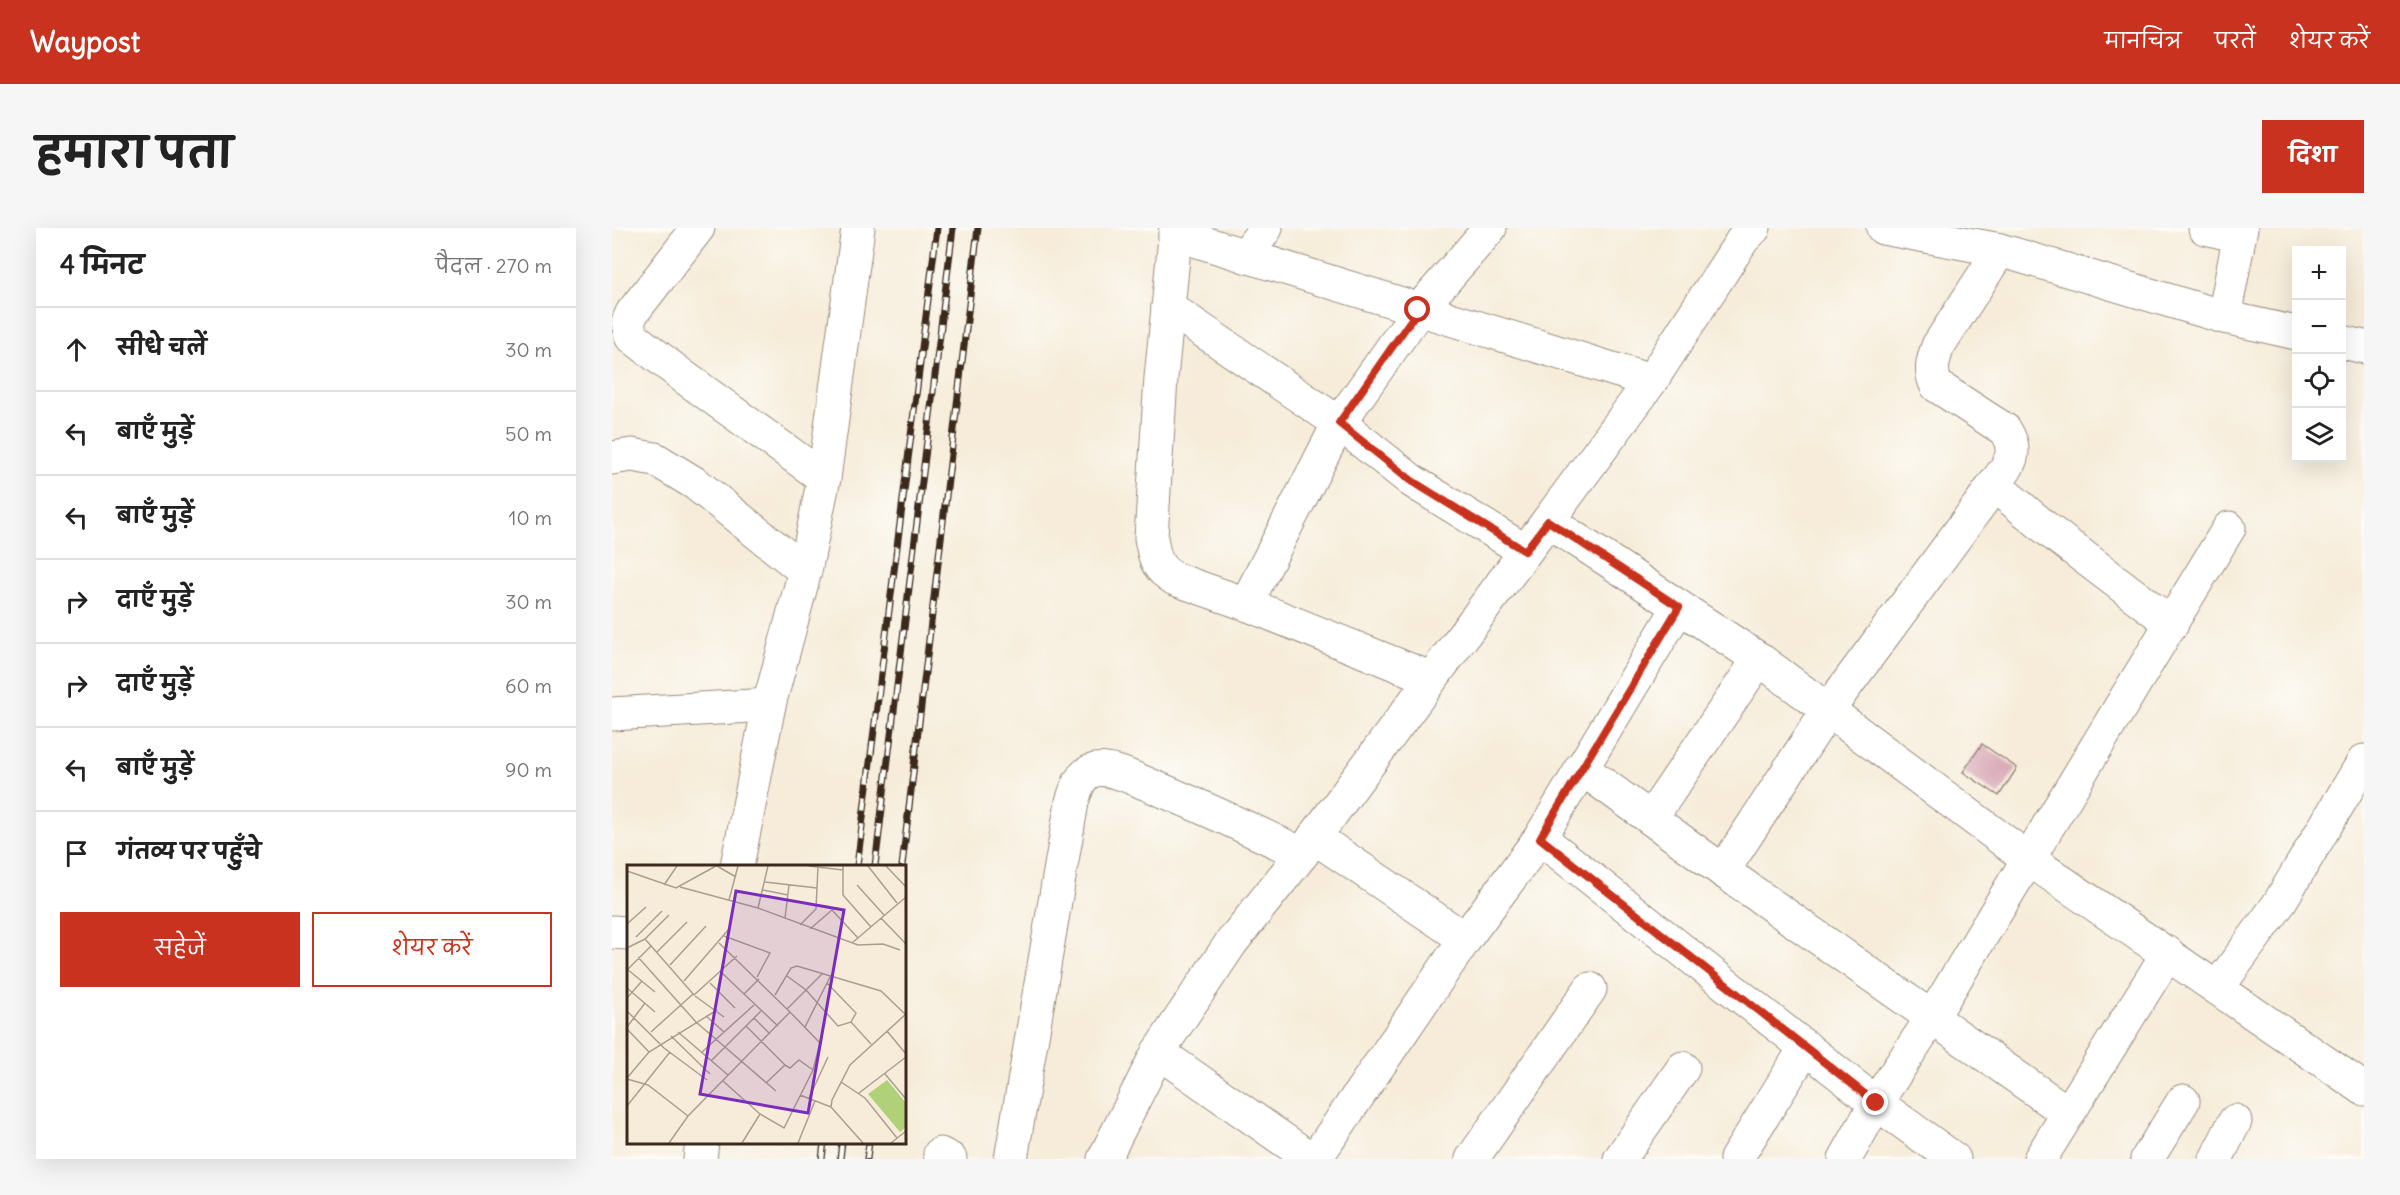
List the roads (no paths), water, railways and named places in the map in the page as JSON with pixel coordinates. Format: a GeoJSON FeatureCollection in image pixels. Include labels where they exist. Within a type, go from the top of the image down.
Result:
{"type":"FeatureCollection","features":[{"type":"Feature","properties":{"kind":"street"},"geometry":{"type":"LineString","coordinates":[[698,228],[632,313],[628,322],[631,336],[684,378],[824,478]]}},
{"type":"Feature","properties":{"kind":"street"},"geometry":{"type":"LineString","coordinates":[[737,865],[769,705],[805,571],[824,478],[858,228]]}},
{"type":"Feature","properties":{"kind":"street"},"geometry":{"type":"LineString","coordinates":[[1245,256],[1266,228]]}},
{"type":"Feature","properties":{"kind":"street"},"geometry":{"type":"LineString","coordinates":[[1246,604],[1339,423],[1418,310],[1490,228]]}},
{"type":"Feature","properties":{"kind":"street"},"geometry":{"type":"LineString","coordinates":[[1104,1159],[1158,1052],[1231,943],[1308,846],[1651,381],[1743,239],[1754,228]]}},
{"type":"Feature","properties":{"kind":"street"},"geometry":{"type":"LineString","coordinates":[[1883,228],[2000,250],[2224,317],[2292,332]]}},
{"type":"Feature","properties":{"kind":"street"},"geometry":{"type":"LineString","coordinates":[[2205,228],[2240,232],[2224,317]]}},
{"type":"Feature","properties":{"kind":"street"},"geometry":{"type":"LineString","coordinates":[[1430,678],[1246,604],[1174,579],[1164,573],[1156,563],[1151,538],[1175,231],[1245,256],[1651,381]]}},
{"type":"Feature","properties":{"kind":"street"},"geometry":{"type":"LineString","coordinates":[[1723,871],[1828,710],[1994,485],[2012,457],[2011,440],[2005,430],[1937,386],[1932,371],[1938,346],[2000,250]]}},
{"type":"Feature","properties":{"kind":"street"},"geometry":{"type":"LineString","coordinates":[[1168,307],[1339,423],[1412,481],[1525,551]]}},
{"type":"Feature","properties":{"kind":"street"},"geometry":{"type":"LineString","coordinates":[[2346,343],[2364,347]]}},
{"type":"Feature","properties":{"kind":"street"},"geometry":{"type":"LineString","coordinates":[[612,458],[633,455],[655,459],[696,484],[805,571]]}},
{"type":"Feature","properties":{"kind":"street"},"geometry":{"type":"LineString","coordinates":[[1994,485],[2047,529],[2172,624]]}},
{"type":"Feature","properties":{"kind":"street"},"geometry":{"type":"LineString","coordinates":[[1548,521],[1759,660],[2027,858],[2364,1089]]}},
{"type":"Feature","properties":{"kind":"street"},"geometry":{"type":"LineString","coordinates":[[1845,1159],[1876,1103],[1933,1016],[2229,528]]}},
{"type":"Feature","properties":{"kind":"street"},"geometry":{"type":"LineString","coordinates":[[1158,1052],[1313,1159],[1465,939],[1540,838],[1679,607]]}},
{"type":"Feature","properties":{"kind":"street"},"geometry":{"type":"LineString","coordinates":[[1650,818],[1759,660]]}},
{"type":"Feature","properties":{"kind":"street"},"geometry":{"type":"LineString","coordinates":[[612,714],[769,705]]}},
{"type":"Feature","properties":{"kind":"street"},"geometry":{"type":"LineString","coordinates":[[2218,987],[2278,905],[2364,761]]}},
{"type":"Feature","properties":{"kind":"street"},"geometry":{"type":"LineString","coordinates":[[1581,768],[1723,871],[1933,1016],[2068,1113]]}},
{"type":"Feature","properties":{"kind":"street"},"geometry":{"type":"LineString","coordinates":[[1011,1159],[1072,802],[1084,775],[1095,770],[1127,776],[1220,814],[1308,846],[1465,939]]}},
{"type":"Feature","properties":{"kind":"street"},"geometry":{"type":"LineString","coordinates":[[1540,838],[1876,1103],[1954,1159]]}},
{"type":"Feature","properties":{"kind":"street"},"geometry":{"type":"LineString","coordinates":[[612,932],[627,933]]}},
{"type":"Feature","properties":{"kind":"street"},"geometry":{"type":"LineString","coordinates":[[2040,1159],[2168,953]]}},
{"type":"Feature","properties":{"kind":"street"},"geometry":{"type":"LineString","coordinates":[[1472,1159],[1590,989]]}},
{"type":"Feature","properties":{"kind":"street"},"geometry":{"type":"LineString","coordinates":[[1736,1159],[1806,1047]]}},
{"type":"Feature","properties":{"kind":"street"},"geometry":{"type":"LineString","coordinates":[[1635,1152],[1683,1068]]}},
{"type":"Feature","properties":{"kind":"street"},"geometry":{"type":"LineString","coordinates":[[2147,1159],[2183,1101]]}},
{"type":"Feature","properties":{"kind":"street"},"geometry":{"type":"LineString","coordinates":[[2216,1159],[2235,1121]]}},
{"type":"Feature","properties":{"kind":"street"},"geometry":{"type":"LineString","coordinates":[[700,1159],[702,1144]]}},
{"type":"Feature","properties":{"kind":"railway"},"geometry":{"type":"LineString","coordinates":[[857,865],[937,228]]}},
{"type":"Feature","properties":{"kind":"railway"},"geometry":{"type":"LineString","coordinates":[[875,865],[953,228]]}},
{"type":"Feature","properties":{"kind":"railway"},"geometry":{"type":"LineString","coordinates":[[902,865],[978,228]]}},
{"type":"Feature","properties":{"kind":"railway"},"geometry":{"type":"LineString","coordinates":[[822,1159],[824,1144]]}},
{"type":"Feature","properties":{"kind":"railway"},"geometry":{"type":"LineString","coordinates":[[840,1159],[842,1144]]}},
{"type":"Feature","properties":{"kind":"railway"},"geometry":{"type":"LineString","coordinates":[[867,1159],[869,1144]]}}]}
